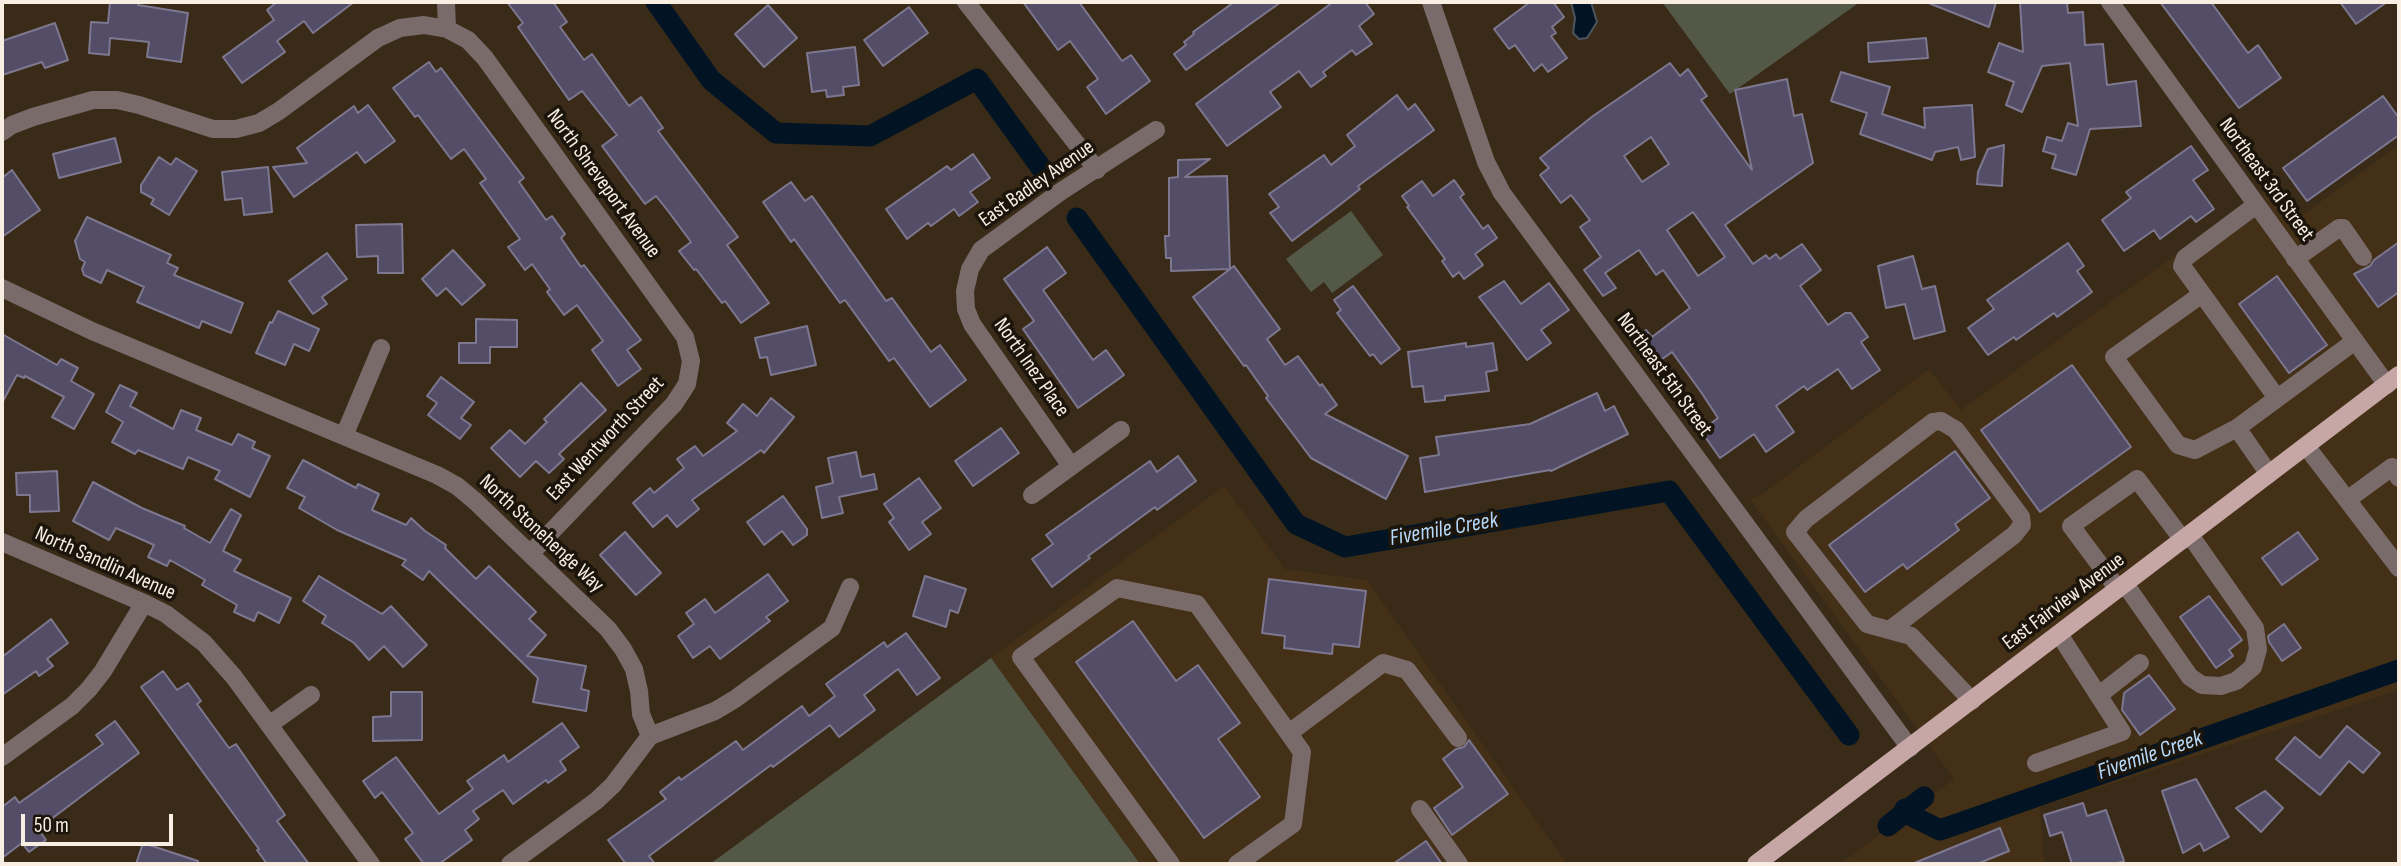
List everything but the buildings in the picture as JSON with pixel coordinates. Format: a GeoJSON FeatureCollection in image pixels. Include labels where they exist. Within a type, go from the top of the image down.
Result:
{"type":"FeatureCollection","features":[{"type":"Feature","properties":{"kind":"main road","name":"East Fairview Avenue"},"geometry":{"type":"LineString","coordinates":[[1756,864],[2393,380]]}},
{"type":"Feature","properties":{"kind":"street"},"geometry":{"type":"LineString","coordinates":[[2,132],[33,117],[93,100],[117,100],[212,129],[236,129],[259,122],[279,111],[378,38],[400,28],[424,25],[447,29],[446,2]]}},
{"type":"Feature","properties":{"kind":"street"},"geometry":{"type":"LineString","coordinates":[[966,2],[1097,170]]}},
{"type":"Feature","properties":{"kind":"street","name":"Northeast 5th Street"},"geometry":{"type":"LineString","coordinates":[[1430,2],[1486,162],[1502,192],[1910,748]]}},
{"type":"Feature","properties":{"kind":"street","name":"Northeast 3rd Street"},"geometry":{"type":"LineString","coordinates":[[2110,2],[2355,341],[2393,380]]}},
{"type":"Feature","properties":{"kind":"street","name":"North Shreveport Avenue"},"geometry":{"type":"LineString","coordinates":[[447,29],[468,40],[485,58],[685,337],[691,361],[687,384]]}},
{"type":"Feature","properties":{"kind":"street","name":"East Badley Avenue"},"geometry":{"type":"LineString","coordinates":[[965,291],[970,269],[981,250],[1060,192],[1156,130]]}},
{"type":"Feature","properties":{"kind":"street"},"geometry":{"type":"LineString","coordinates":[[2256,205],[2185,258],[2182,266],[2277,398]]}},
{"type":"Feature","properties":{"kind":"street"},"geometry":{"type":"LineString","coordinates":[[2295,259],[2339,228],[2343,228],[2363,257]]}},
{"type":"Feature","properties":{"kind":"street","name":"North Stonehenge Way"},"geometry":{"type":"LineString","coordinates":[[2,288],[92,331],[437,475],[457,486],[608,629],[634,669],[641,715],[650,736]]}},
{"type":"Feature","properties":{"kind":"street","name":"North Inez Place"},"geometry":{"type":"LineString","coordinates":[[965,291],[966,309],[972,324],[1071,466]]}},
{"type":"Feature","properties":{"kind":"street"},"geometry":{"type":"LineString","coordinates":[[2202,294],[2114,358],[2178,444],[2196,450],[2237,428],[2355,341]]}},
{"type":"Feature","properties":{"kind":"street"},"geometry":{"type":"LineString","coordinates":[[344,436],[381,348]]}},
{"type":"Feature","properties":{"kind":"street","name":"East Wentworth Street"},"geometry":{"type":"LineString","coordinates":[[530,554],[674,404],[687,384]]}},
{"type":"Feature","properties":{"kind":"street"},"geometry":{"type":"LineString","coordinates":[[1891,629],[2014,536],[2022,525],[2021,517],[1956,430],[1941,421],[1933,422],[1805,519],[1796,532],[1867,624],[1911,636],[1972,701]]}},
{"type":"Feature","properties":{"kind":"street"},"geometry":{"type":"LineString","coordinates":[[2237,428],[2269,474]]}},
{"type":"Feature","properties":{"kind":"street"},"geometry":{"type":"LineString","coordinates":[[1032,495],[1121,430]]}},
{"type":"Feature","properties":{"kind":"street"},"geometry":{"type":"LineString","coordinates":[[2306,446],[2399,568]]}},
{"type":"Feature","properties":{"kind":"street"},"geometry":{"type":"LineString","coordinates":[[2347,500],[2392,467],[2399,478]]}},
{"type":"Feature","properties":{"kind":"street"},"geometry":{"type":"LineString","coordinates":[[2137,479],[2187,537],[2255,628],[2258,649],[2253,667],[2236,681],[2221,686],[2202,685],[2190,677],[2122,587],[2071,526],[2137,479]]}},
{"type":"Feature","properties":{"kind":"street","name":"North Sandlin Avenue"},"geometry":{"type":"LineString","coordinates":[[2,542],[144,603],[166,614],[204,643],[234,677],[371,864]]}},
{"type":"Feature","properties":{"kind":"street"},"geometry":{"type":"LineString","coordinates":[[510,864],[596,802],[650,736],[715,711],[832,628],[850,587]]}},
{"type":"Feature","properties":{"kind":"street"},"geometry":{"type":"LineString","coordinates":[[1171,864],[1021,657],[1117,588],[1197,604],[1302,752],[1293,824],[1237,864]]}},
{"type":"Feature","properties":{"kind":"street"},"geometry":{"type":"LineString","coordinates":[[2,757],[72,706],[89,689],[144,603]]}},
{"type":"Feature","properties":{"kind":"street"},"geometry":{"type":"LineString","coordinates":[[2036,763],[2122,732],[2059,634]]}},
{"type":"Feature","properties":{"kind":"street"},"geometry":{"type":"LineString","coordinates":[[1289,733],[1383,663],[1407,670],[1458,738]]}},
{"type":"Feature","properties":{"kind":"street"},"geometry":{"type":"LineString","coordinates":[[2099,695],[2140,663]]}},
{"type":"Feature","properties":{"kind":"street"},"geometry":{"type":"LineString","coordinates":[[269,725],[311,695]]}},
{"type":"Feature","properties":{"kind":"street"},"geometry":{"type":"LineString","coordinates":[[1420,809],[1459,864]]}},
{"type":"Feature","properties":{"kind":"shaded area"},"geometry":{"type":"Polygon","coordinates":[[[2399,145],[2399,690],[2040,807],[2044,864],[1840,864],[1954,779],[1750,499],[1761,495],[1929,369],[1961,410],[2264,191],[2290,224],[2399,145]]]}},
{"type":"Feature","properties":{"kind":"shaded area"},"geometry":{"type":"Polygon","coordinates":[[[1224,486],[1285,569],[1367,580],[1567,864],[1140,864],[991,658],[1224,486]]]}},
{"type":"Feature","properties":{"kind":"green space"},"geometry":{"type":"Polygon","coordinates":[[[1662,2],[1860,2],[1730,94],[1662,2]]]}},
{"type":"Feature","properties":{"kind":"green space"},"geometry":{"type":"Polygon","coordinates":[[[1351,211],[1383,255],[1332,293],[1324,282],[1311,292],[1286,259],[1351,211]]]}},
{"type":"Feature","properties":{"kind":"green space"},"geometry":{"type":"Polygon","coordinates":[[[991,658],[1140,864],[710,864],[991,658]]]}},
{"type":"Feature","properties":{"kind":"water"},"geometry":{"type":"Polygon","coordinates":[[[1571,2],[1591,2],[1597,22],[1587,38],[1579,39],[1573,33],[1575,18],[1571,2]]]}},
{"type":"Feature","properties":{"kind":"waterway","name":"Fivemile Creek"},"geometry":{"type":"LineString","coordinates":[[656,2],[711,80],[776,133],[870,136],[977,79],[1042,169]]}},
{"type":"Feature","properties":{"kind":"waterway","name":"Fivemile Creek"},"geometry":{"type":"LineString","coordinates":[[1077,218],[1296,524],[1345,547],[1669,491],[1849,735]]}},
{"type":"Feature","properties":{"kind":"waterway","name":"Fivemile Creek"},"geometry":{"type":"LineString","coordinates":[[1905,809],[1908,814],[1940,830],[2399,670]]}},
{"type":"Feature","properties":{"kind":"waterway","name":"Fivemile Creek"},"geometry":{"type":"LineString","coordinates":[[1888,826],[1924,797]]}}]}
